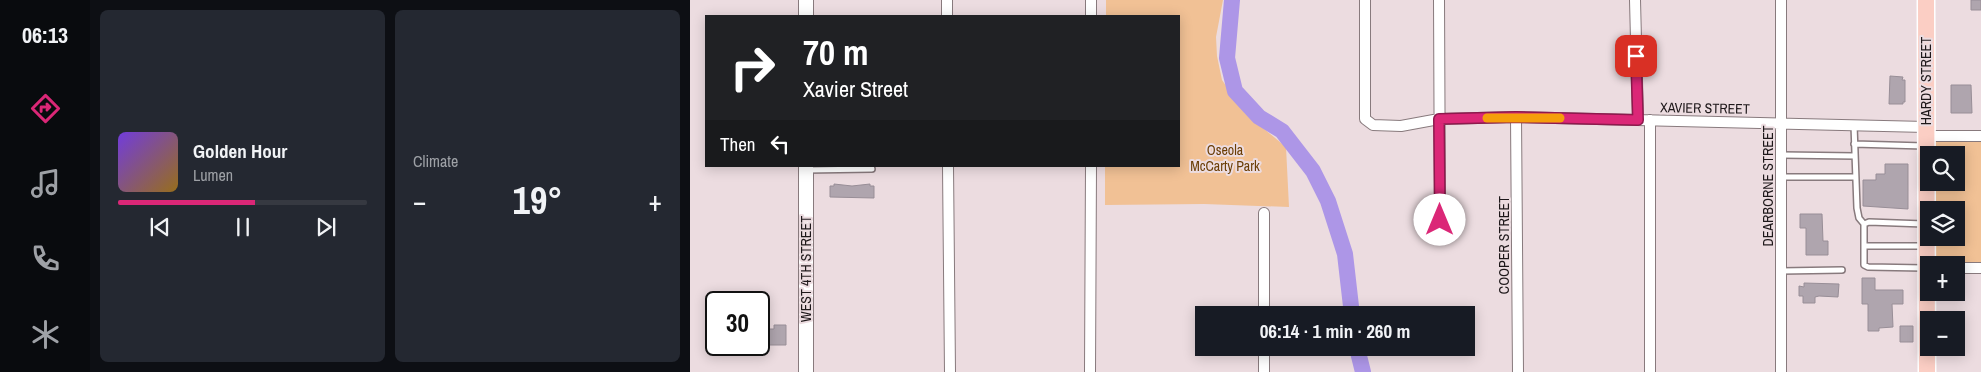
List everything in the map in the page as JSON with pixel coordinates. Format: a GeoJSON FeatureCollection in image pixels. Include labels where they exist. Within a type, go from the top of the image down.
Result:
{"type":"FeatureCollection","features":[{"type":"Feature","properties":{"kind":"main road"},"geometry":{"type":"LineString","coordinates":[[806,0],[806,15]]}},
{"type":"Feature","properties":{"kind":"main road","name":"HARDY STREET"},"geometry":{"type":"LineString","coordinates":[[1926,0],[1927,201]]}},
{"type":"Feature","properties":{"kind":"main road","name":"WEST 4TH STREET"},"geometry":{"type":"LineString","coordinates":[[806,168],[806,372]]}},
{"type":"Feature","properties":{"kind":"main road","name":"HARDY STREET"},"geometry":{"type":"LineString","coordinates":[[1927,246],[1927,256]]}},
{"type":"Feature","properties":{"kind":"main road","name":"HARDY STREET"},"geometry":{"type":"LineString","coordinates":[[1927,372],[1928,301]]}},
{"type":"Feature","properties":{"kind":"street"},"geometry":{"type":"LineString","coordinates":[[947,0],[947,15]]}},
{"type":"Feature","properties":{"kind":"street"},"geometry":{"type":"LineString","coordinates":[[1091,0],[1091,15]]}},
{"type":"Feature","properties":{"kind":"street","name":"XAVIER STREET"},"geometry":{"type":"LineString","coordinates":[[1365,0],[1365,119],[1374,125],[1401,126],[1439,119],[1516,117],[1854,125],[1926,136],[1981,136]]}},
{"type":"Feature","properties":{"kind":"street"},"geometry":{"type":"LineString","coordinates":[[1439,0],[1440,220]]}},
{"type":"Feature","properties":{"kind":"street"},"geometry":{"type":"LineString","coordinates":[[1635,0],[1638,120]]}},
{"type":"Feature","properties":{"kind":"street","name":"DEARBORNE STREET"},"geometry":{"type":"LineString","coordinates":[[1781,0],[1781,372]]}},
{"type":"Feature","properties":{"kind":"street","name":"COOPER STREET"},"geometry":{"type":"LineString","coordinates":[[1516,117],[1518,372]]}},
{"type":"Feature","properties":{"kind":"street"},"geometry":{"type":"LineString","coordinates":[[1650,120],[1650,372]]}},
{"type":"Feature","properties":{"kind":"street"},"geometry":{"type":"LineString","coordinates":[[948,167],[950,372]]}},
{"type":"Feature","properties":{"kind":"street"},"geometry":{"type":"LineString","coordinates":[[1090,372],[1091,167]]}},
{"type":"Feature","properties":{"kind":"street"},"geometry":{"type":"LineString","coordinates":[[1264,213],[1264,306]]}},
{"type":"Feature","properties":{"kind":"street"},"geometry":{"type":"LineString","coordinates":[[1965,268],[1981,268]]}},
{"type":"Feature","properties":{"kind":"street"},"geometry":{"type":"LineString","coordinates":[[1264,356],[1264,372]]}},
{"type":"Feature","properties":{"kind":"lane"},"geometry":{"type":"LineString","coordinates":[[1854,125],[1855,177],[1859,218],[1866,223],[1920,224]]}},
{"type":"Feature","properties":{"kind":"lane"},"geometry":{"type":"LineString","coordinates":[[1854,144],[1926,136]]}},
{"type":"Feature","properties":{"kind":"lane"},"geometry":{"type":"LineString","coordinates":[[1782,155],[1855,156]]}},
{"type":"Feature","properties":{"kind":"lane"},"geometry":{"type":"LineString","coordinates":[[806,168],[872,169]]}},
{"type":"Feature","properties":{"kind":"lane"},"geometry":{"type":"LineString","coordinates":[[1782,177],[1855,177]]}},
{"type":"Feature","properties":{"kind":"lane"},"geometry":{"type":"LineString","coordinates":[[1866,223],[1864,265],[1868,267],[1920,268]]}},
{"type":"Feature","properties":{"kind":"lane"},"geometry":{"type":"LineString","coordinates":[[1864,246],[1920,246]]}},
{"type":"Feature","properties":{"kind":"lane"},"geometry":{"type":"LineString","coordinates":[[1781,271],[1842,270]]}},
{"type":"Feature","properties":{"kind":"green space","name":"Oseola McCarty Park"},"geometry":{"type":"Polygon","coordinates":[[[1106,0],[1223,0],[1216,37],[1217,56],[1222,80],[1245,113],[1286,147],[1289,207],[1204,204],[1105,205],[1105,167],[1180,167],[1180,15],[1106,15],[1106,0]]]}},
{"type":"Feature","properties":{"kind":"green space"},"geometry":{"type":"Polygon","coordinates":[[[1927,136],[1981,136],[1981,268],[1965,266],[1965,256],[1929,256],[1929,246],[1965,246],[1965,201],[1928,201],[1928,191],[1965,191],[1965,146],[1927,146],[1927,136]]]}},
{"type":"Feature","properties":{"kind":"building"},"geometry":{"type":"Polygon","coordinates":[[[1971,0],[1981,0],[1981,10],[1971,10],[1971,0]]]}},
{"type":"Feature","properties":{"kind":"building"},"geometry":{"type":"Polygon","coordinates":[[[1890,76],[1903,77],[1902,80],[1905,80],[1905,102],[1903,104],[1889,104],[1890,76]]]}},
{"type":"Feature","properties":{"kind":"building"},"geometry":{"type":"Polygon","coordinates":[[[1951,85],[1971,85],[1972,113],[1951,113],[1951,85]]]}},
{"type":"Feature","properties":{"kind":"building"},"geometry":{"type":"Polygon","coordinates":[[[1885,164],[1908,164],[1908,209],[1863,206],[1863,180],[1876,180],[1876,174],[1885,174],[1885,164]]]}},
{"type":"Feature","properties":{"kind":"building"},"geometry":{"type":"Polygon","coordinates":[[[834,184],[852,186],[870,184],[870,186],[874,186],[874,198],[830,197],[830,186],[834,186],[834,184]]]}},
{"type":"Feature","properties":{"kind":"building"},"geometry":{"type":"Polygon","coordinates":[[[1800,214],[1822,214],[1823,241],[1828,241],[1828,255],[1806,255],[1806,228],[1800,228],[1800,214]]]}},
{"type":"Feature","properties":{"kind":"building"},"geometry":{"type":"Polygon","coordinates":[[[1862,278],[1875,278],[1875,290],[1903,290],[1903,304],[1892,304],[1893,327],[1879,328],[1879,331],[1868,331],[1868,304],[1862,304],[1862,278]]]}},
{"type":"Feature","properties":{"kind":"building"},"geometry":{"type":"Polygon","coordinates":[[[1804,283],[1839,284],[1838,297],[1819,296],[1815,297],[1815,303],[1803,303],[1803,296],[1799,296],[1799,286],[1804,287],[1804,283]]]}},
{"type":"Feature","properties":{"kind":"building"},"geometry":{"type":"Polygon","coordinates":[[[774,325],[786,325],[786,345],[770,345],[770,329],[774,329],[774,325]]]}},
{"type":"Feature","properties":{"kind":"building"},"geometry":{"type":"Polygon","coordinates":[[[1900,326],[1913,326],[1913,342],[1900,342],[1900,326]]]}},
{"type":"Feature","properties":{"kind":"waterway"},"geometry":{"type":"LineString","coordinates":[[1232,0],[1227,58],[1235,91],[1259,117],[1282,131],[1313,171],[1328,201],[1345,254],[1351,306]]}},
{"type":"Feature","properties":{"kind":"waterway"},"geometry":{"type":"LineString","coordinates":[[1359,356],[1363,372]]}},
{"type":"Feature","properties":{"kind":"slow traffic"},"geometry":{"type":"LineString","coordinates":[[1487,118],[1560,118]]}},
{"type":"Feature","properties":{"kind":"route"},"geometry":{"type":"LineString","coordinates":[[1440,220],[1439,119],[1516,117],[1638,120],[1636,56]]}}]}
